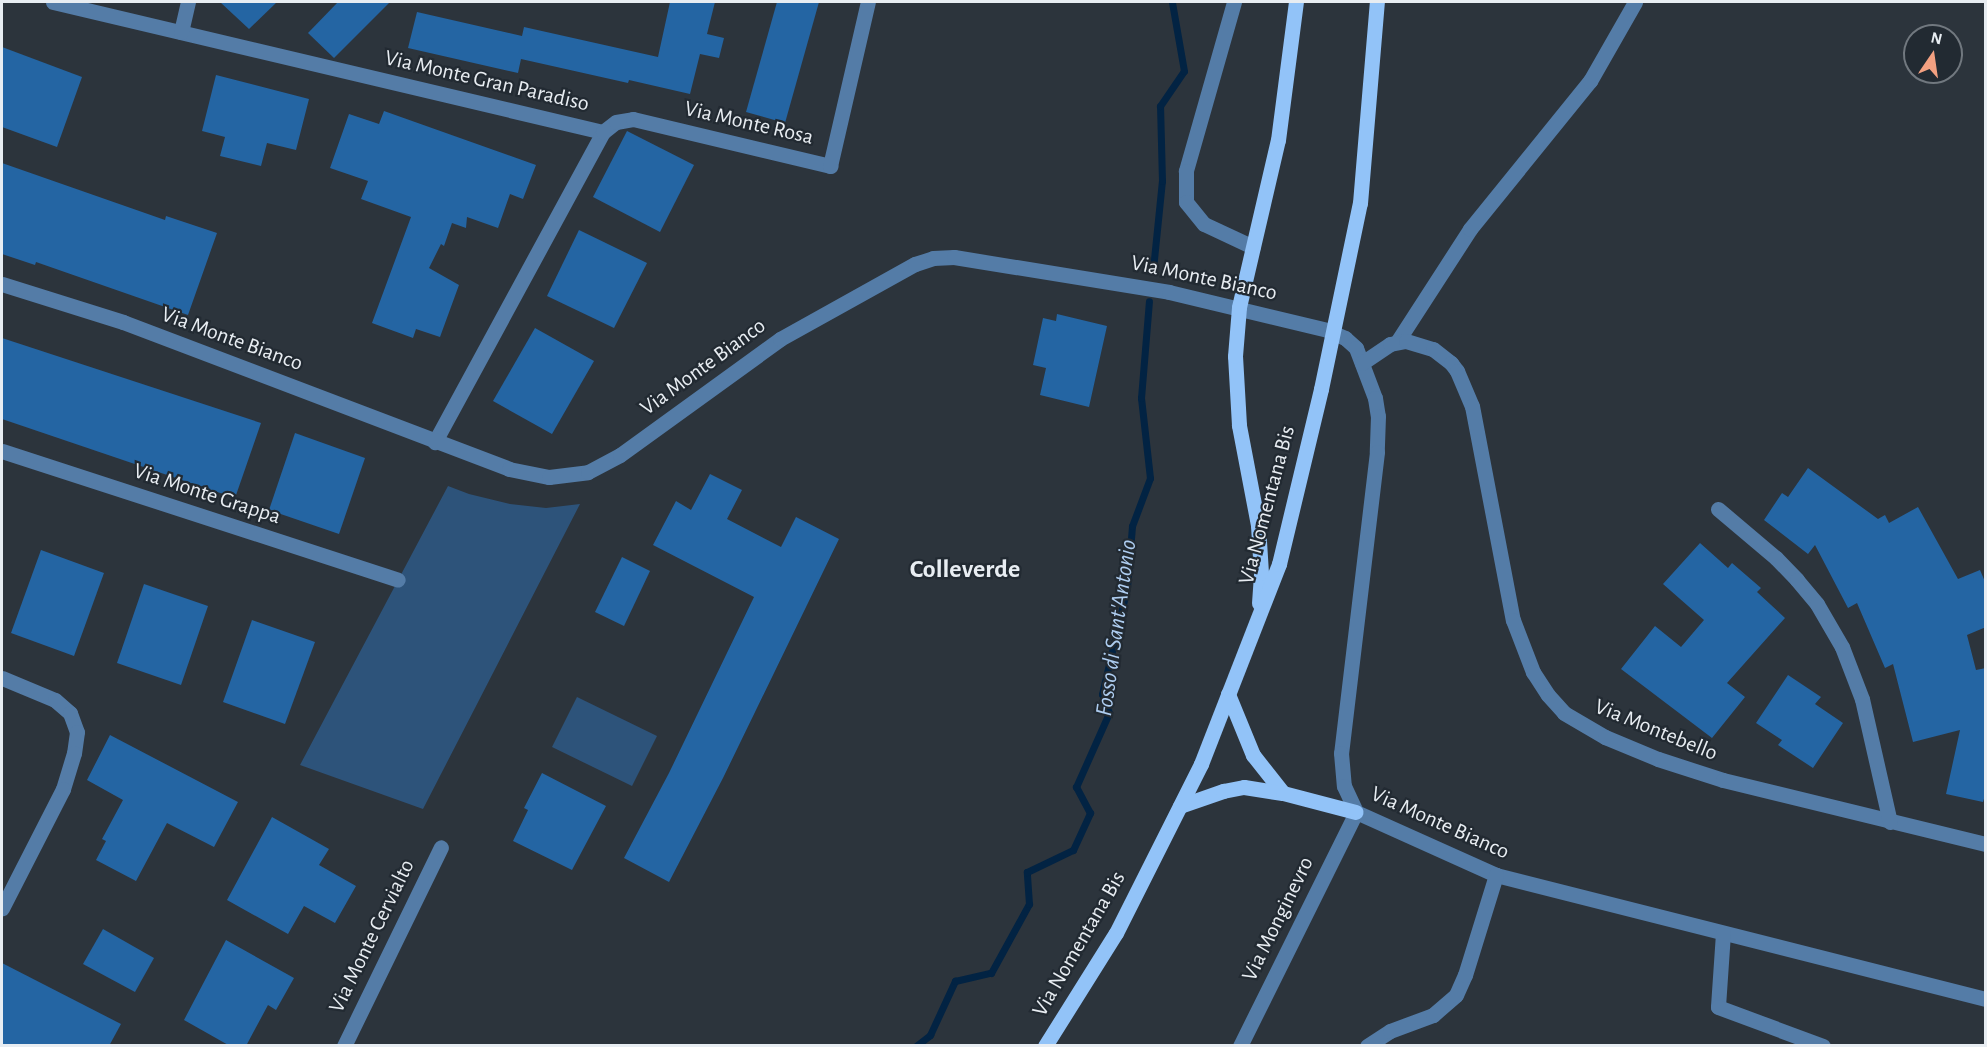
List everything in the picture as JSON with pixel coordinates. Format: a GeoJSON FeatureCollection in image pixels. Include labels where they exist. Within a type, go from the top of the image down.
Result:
{"type":"FeatureCollection","features":[{"type":"Feature","properties":{"kind":"main road"},"geometry":{"type":"LineString","coordinates":[[1257,619],[1261,573],[1258,525],[1239,424],[1235,367],[1239,307],[1278,140],[1296,2]]}},
{"type":"Feature","properties":{"kind":"main road","name":"Via Nomentana Bis"},"geometry":{"type":"LineString","coordinates":[[1045,1046],[1116,933],[1201,764],[1279,564],[1321,389],[1359,203],[1377,2]]}},
{"type":"Feature","properties":{"kind":"main road"},"geometry":{"type":"LineString","coordinates":[[1228,694],[1253,755],[1283,793]]}},
{"type":"Feature","properties":{"kind":"main road"},"geometry":{"type":"LineString","coordinates":[[1180,806],[1235,788],[1283,793],[1356,812]]}},
{"type":"Feature","properties":{"kind":"street","name":"Via Monte Gran Paradiso"},"geometry":{"type":"LineString","coordinates":[[53,2],[603,132],[435,442]]}},
{"type":"Feature","properties":{"kind":"street"},"geometry":{"type":"LineString","coordinates":[[181,32],[188,2]]}},
{"type":"Feature","properties":{"kind":"street","name":"Via Monte Rosa"},"geometry":{"type":"LineString","coordinates":[[603,132],[616,122],[633,119],[830,166],[868,2]]}},
{"type":"Feature","properties":{"kind":"street"},"geometry":{"type":"LineString","coordinates":[[1234,2],[1186,171],[1186,202],[1204,224],[1253,247]]}},
{"type":"Feature","properties":{"kind":"street"},"geometry":{"type":"LineString","coordinates":[[1362,363],[1381,349],[1397,342],[1470,229],[1590,81],[1635,2]]}},
{"type":"Feature","properties":{"kind":"street","name":"Via Monte Bianco"},"geometry":{"type":"LineString","coordinates":[[2,284],[123,322],[325,397],[435,442],[528,474],[549,477],[588,472],[620,455],[780,339],[915,264],[933,258],[954,257],[1169,292],[1239,307],[1326,330],[1345,338],[1356,348],[1378,416],[1377,452],[1341,753],[1344,786],[1356,812],[1496,875],[1986,999]]}},
{"type":"Feature","properties":{"kind":"street","name":"Via Montebello"},"geometry":{"type":"LineString","coordinates":[[1397,342],[1424,345],[1442,354],[1451,363],[1466,388],[1472,406],[1513,620],[1533,672],[1559,708],[1594,732],[1665,762],[1766,792],[1986,844]]}},
{"type":"Feature","properties":{"kind":"street","name":"Via Monte Grappa"},"geometry":{"type":"LineString","coordinates":[[2,452],[398,580]]}},
{"type":"Feature","properties":{"kind":"street"},"geometry":{"type":"LineString","coordinates":[[1718,509],[1766,549],[1797,580],[1817,604],[1842,646],[1862,699],[1890,822]]}},
{"type":"Feature","properties":{"kind":"street"},"geometry":{"type":"LineString","coordinates":[[2,678],[48,696],[61,705],[70,713],[77,732],[72,762],[63,789],[2,908]]}},
{"type":"Feature","properties":{"kind":"street","name":"Via Monginevro"},"geometry":{"type":"LineString","coordinates":[[1240,1046],[1356,812]]}},
{"type":"Feature","properties":{"kind":"street","name":"Via Monte Cervialto"},"geometry":{"type":"LineString","coordinates":[[344,1046],[441,847]]}},
{"type":"Feature","properties":{"kind":"street"},"geometry":{"type":"LineString","coordinates":[[1367,1046],[1390,1031],[1433,1015],[1456,994],[1465,975],[1496,875]]}},
{"type":"Feature","properties":{"kind":"street"},"geometry":{"type":"LineString","coordinates":[[1723,933],[1718,1007],[1823,1046]]}},
{"type":"Feature","properties":{"kind":"shaded area"},"geometry":{"type":"Polygon","coordinates":[[[448,486],[469,494],[510,504],[546,508],[580,504],[423,809],[300,765],[448,486]]]}},
{"type":"Feature","properties":{"kind":"shaded area"},"geometry":{"type":"Polygon","coordinates":[[[577,697],[657,736],[632,786],[552,747],[577,697]]]}},
{"type":"Feature","properties":{"kind":"building"},"geometry":{"type":"Polygon","coordinates":[[[220,2],[277,2],[249,29],[220,2]]]}},
{"type":"Feature","properties":{"kind":"building"},"geometry":{"type":"Polygon","coordinates":[[[338,2],[390,2],[334,58],[308,33],[338,2]]]}},
{"type":"Feature","properties":{"kind":"building"},"geometry":{"type":"Polygon","coordinates":[[[670,2],[715,2],[707,34],[724,38],[719,58],[700,54],[690,94],[629,80],[628,83],[521,59],[518,73],[408,48],[417,12],[522,36],[524,27],[658,57],[670,2]]]}},
{"type":"Feature","properties":{"kind":"building"},"geometry":{"type":"Polygon","coordinates":[[[777,2],[819,2],[785,123],[746,112],[777,2]]]}},
{"type":"Feature","properties":{"kind":"building"},"geometry":{"type":"Polygon","coordinates":[[[2,47],[82,77],[57,147],[2,127],[2,47]]]}},
{"type":"Feature","properties":{"kind":"building"},"geometry":{"type":"Polygon","coordinates":[[[216,75],[309,99],[296,150],[267,143],[261,166],[220,156],[225,137],[202,131],[216,75]]]}},
{"type":"Feature","properties":{"kind":"building"},"geometry":{"type":"Polygon","coordinates":[[[384,111],[536,165],[523,199],[510,194],[498,228],[467,217],[466,228],[452,223],[444,246],[441,244],[429,268],[459,285],[440,337],[416,329],[413,338],[372,323],[411,217],[361,199],[368,181],[330,168],[349,114],[379,124],[384,111]]]}},
{"type":"Feature","properties":{"kind":"building"},"geometry":{"type":"Polygon","coordinates":[[[627,131],[694,165],[660,232],[593,197],[627,131]]]}},
{"type":"Feature","properties":{"kind":"building"},"geometry":{"type":"Polygon","coordinates":[[[2,163],[165,220],[166,216],[217,233],[188,315],[36,262],[35,265],[2,254],[2,163]]]}},
{"type":"Feature","properties":{"kind":"building"},"geometry":{"type":"Polygon","coordinates":[[[579,230],[647,263],[614,328],[547,296],[579,230]]]}},
{"type":"Feature","properties":{"kind":"building"},"geometry":{"type":"Polygon","coordinates":[[[1057,314],[1107,326],[1089,407],[1040,395],[1046,368],[1033,365],[1043,318],[1056,321],[1057,314]]]}},
{"type":"Feature","properties":{"kind":"building"},"geometry":{"type":"Polygon","coordinates":[[[535,328],[594,361],[552,434],[493,401],[535,328]]]}},
{"type":"Feature","properties":{"kind":"building"},"geometry":{"type":"Polygon","coordinates":[[[2,338],[261,423],[235,498],[2,419],[2,338]]]}},
{"type":"Feature","properties":{"kind":"building"},"geometry":{"type":"Polygon","coordinates":[[[295,433],[365,458],[339,534],[269,510],[295,433]]]}},
{"type":"Feature","properties":{"kind":"building"},"geometry":{"type":"Polygon","coordinates":[[[1808,468],[1878,519],[1885,515],[1889,523],[1918,507],[1958,579],[1980,570],[1986,584],[1986,627],[1967,635],[1976,670],[1986,668],[1986,792],[1983,802],[1946,794],[1960,730],[1913,742],[1893,664],[1885,668],[1857,603],[1848,608],[1815,545],[1808,554],[1764,520],[1782,493],[1788,497],[1808,468]]]}},
{"type":"Feature","properties":{"kind":"building"},"geometry":{"type":"Polygon","coordinates":[[[710,474],[742,490],[727,519],[781,547],[796,517],[839,539],[723,778],[669,882],[624,858],[669,773],[754,597],[653,545],[676,501],[691,510],[710,474]]]}},
{"type":"Feature","properties":{"kind":"building"},"geometry":{"type":"Polygon","coordinates":[[[1700,543],[1728,568],[1732,563],[1761,588],[1757,592],[1785,618],[1727,683],[1745,697],[1712,738],[1621,669],[1655,626],[1681,647],[1704,620],[1663,584],[1700,543]]]}},
{"type":"Feature","properties":{"kind":"building"},"geometry":{"type":"Polygon","coordinates":[[[41,550],[104,573],[74,656],[11,633],[41,550]]]}},
{"type":"Feature","properties":{"kind":"building"},"geometry":{"type":"Polygon","coordinates":[[[622,557],[650,571],[624,626],[595,612],[622,557]]]}},
{"type":"Feature","properties":{"kind":"building"},"geometry":{"type":"Polygon","coordinates":[[[144,584],[208,606],[181,685],[117,663],[144,584]]]}},
{"type":"Feature","properties":{"kind":"building"},"geometry":{"type":"Polygon","coordinates":[[[252,620],[315,642],[285,724],[223,702],[252,620]]]}},
{"type":"Feature","properties":{"kind":"building"},"geometry":{"type":"Polygon","coordinates":[[[1788,675],[1821,697],[1815,704],[1843,723],[1813,768],[1778,745],[1782,740],[1756,723],[1788,675]]]}},
{"type":"Feature","properties":{"kind":"building"},"geometry":{"type":"Polygon","coordinates":[[[110,735],[238,802],[214,847],[167,823],[136,881],[96,860],[106,841],[102,839],[123,800],[87,780],[110,735]]]}},
{"type":"Feature","properties":{"kind":"building"},"geometry":{"type":"Polygon","coordinates":[[[542,773],[606,806],[572,870],[513,841],[528,810],[524,808],[542,773]]]}},
{"type":"Feature","properties":{"kind":"building"},"geometry":{"type":"Polygon","coordinates":[[[272,817],[329,849],[319,865],[356,886],[335,923],[304,906],[288,934],[227,900],[272,817]]]}},
{"type":"Feature","properties":{"kind":"building"},"geometry":{"type":"Polygon","coordinates":[[[103,929],[154,958],[135,992],[83,964],[103,929]]]}},
{"type":"Feature","properties":{"kind":"building"},"geometry":{"type":"Polygon","coordinates":[[[226,940],[294,978],[276,1010],[268,1005],[246,1046],[230,1046],[184,1020],[226,940]]]}},
{"type":"Feature","properties":{"kind":"building"},"geometry":{"type":"Polygon","coordinates":[[[2,963],[121,1024],[109,1046],[2,1046],[2,963]]]}},
{"type":"Feature","properties":{"kind":"waterway","name":"Fosso di Sant'Antonio"},"geometry":{"type":"LineString","coordinates":[[1153,269],[1162,181],[1160,106],[1184,71],[1172,2]]}},
{"type":"Feature","properties":{"kind":"waterway","name":"Fosso di Sant'Antonio"},"geometry":{"type":"LineString","coordinates":[[916,1046],[930,1035],[955,981],[991,973],[1029,904],[1027,872],[1073,850],[1090,813],[1076,787],[1109,713],[1102,694],[1127,587],[1132,526],[1150,478],[1141,398],[1149,301]]}},
{"type":"Feature","properties":{"kind":"district","name":"Colleverde"},"geometry":{"type":"Point","coordinates":[965,570]}}]}
